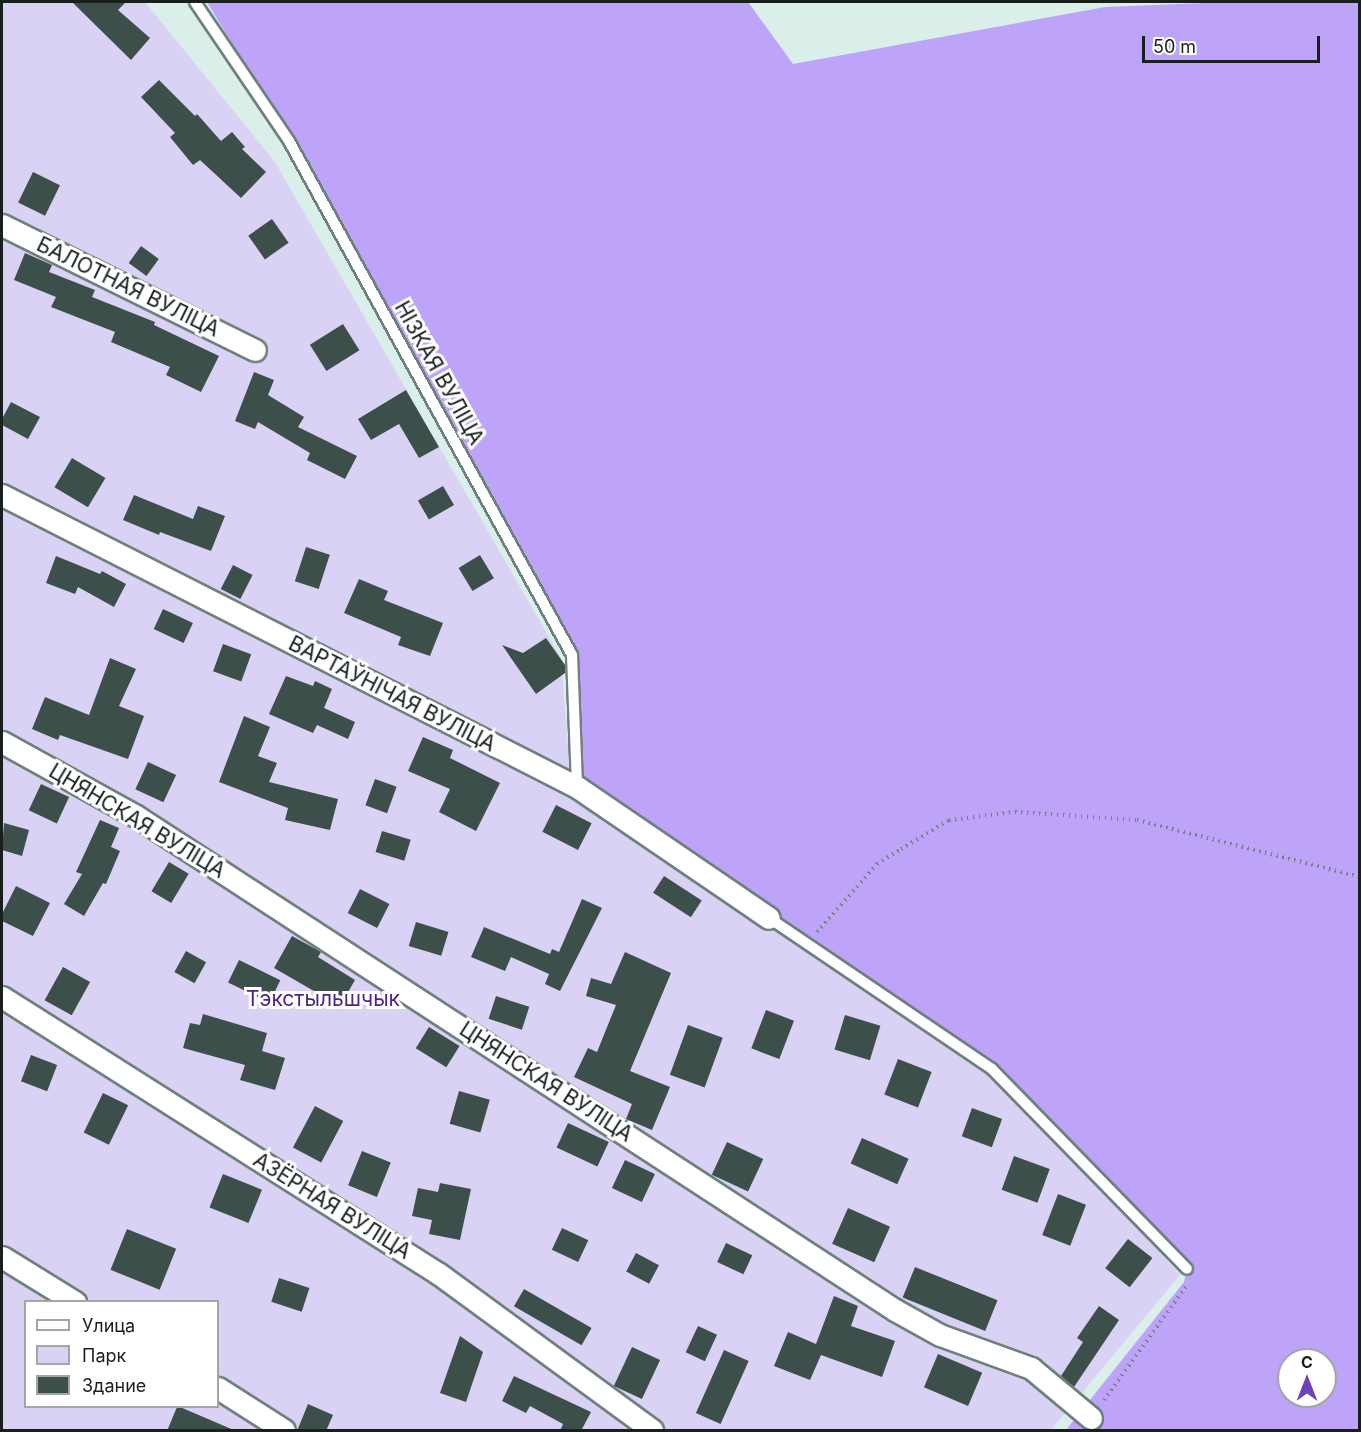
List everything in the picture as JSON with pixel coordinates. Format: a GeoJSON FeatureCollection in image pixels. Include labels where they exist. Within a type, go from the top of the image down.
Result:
{"type":"FeatureCollection","features":[{"type":"Feature","properties":{"kind":"street","name":"БАЛОТНАЯ ВУЛІЦА"},"geometry":{"type":"LineString","coordinates":[[2,225],[255,350]]}},
{"type":"Feature","properties":{"kind":"street","name":"ВАРТАЎНІЧАЯ ВУЛІЦА"},"geometry":{"type":"LineString","coordinates":[[2,495],[577,788],[769,918]]}},
{"type":"Feature","properties":{"kind":"street","name":"ЦНЯНСКАЯ ВУЛІЦА"},"geometry":{"type":"LineString","coordinates":[[2,742],[136,816],[895,1310],[940,1335],[1031,1368],[1090,1418]]}},
{"type":"Feature","properties":{"kind":"street","name":"АЗЁРНАЯ ВУЛІЦА"},"geometry":{"type":"LineString","coordinates":[[2,997],[439,1274],[652,1431]]}},
{"type":"Feature","properties":{"kind":"street"},"geometry":{"type":"LineString","coordinates":[[2,1257],[72,1300]]}},
{"type":"Feature","properties":{"kind":"street"},"geometry":{"type":"LineString","coordinates":[[219,1390],[284,1431]]}},
{"type":"Feature","properties":{"kind":"lane","name":"НІЗКАЯ ВУЛІЦА"},"geometry":{"type":"LineString","coordinates":[[195,2],[290,141],[572,655],[577,788]]}},
{"type":"Feature","properties":{"kind":"lane"},"geometry":{"type":"LineString","coordinates":[[769,918],[992,1069],[1187,1269]]}},
{"type":"Feature","properties":{"kind":"path"},"geometry":{"type":"LineString","coordinates":[[806,944],[877,864],[950,820],[1015,812],[1137,820],[1359,877]]}},
{"type":"Feature","properties":{"kind":"path"},"geometry":{"type":"LineString","coordinates":[[1090,1418],[1187,1287],[1187,1269]]}},
{"type":"Feature","properties":{"kind":"green space","name":"Тэкстыльшчык"},"geometry":{"type":"Polygon","coordinates":[[[2,2],[145,2],[275,162],[561,658],[572,795],[992,1068],[1180,1275],[1051,1430],[2,1430],[2,2]]]}},
{"type":"Feature","properties":{"kind":"shaded area"},"geometry":{"type":"Polygon","coordinates":[[[207,2],[748,2],[793,64],[1105,7],[1228,2],[1359,2],[1359,1430],[1066,1430],[1184,1282],[1187,1269],[992,1069],[577,788],[572,655],[290,141],[207,2]]]}},
{"type":"Feature","properties":{"kind":"building"},"geometry":{"type":"Polygon","coordinates":[[[72,2],[126,2],[118,10],[150,38],[131,60],[72,2]]]}},
{"type":"Feature","properties":{"kind":"building"},"geometry":{"type":"Polygon","coordinates":[[[159,80],[195,116],[197,114],[221,141],[232,132],[245,147],[242,149],[266,172],[241,198],[200,160],[193,165],[170,137],[175,133],[141,97],[159,80]]]}},
{"type":"Feature","properties":{"kind":"building"},"geometry":{"type":"Polygon","coordinates":[[[33,172],[60,185],[45,216],[18,203],[33,172]]]}},
{"type":"Feature","properties":{"kind":"building"},"geometry":{"type":"Polygon","coordinates":[[[272,219],[289,243],[265,259],[248,236],[272,219]]]}},
{"type":"Feature","properties":{"kind":"building"},"geometry":{"type":"Polygon","coordinates":[[[141,246],[159,259],[146,276],[129,263],[141,246]]]}},
{"type":"Feature","properties":{"kind":"building"},"geometry":{"type":"Polygon","coordinates":[[[25,253],[52,265],[49,272],[95,290],[92,297],[155,322],[154,325],[219,356],[201,392],[166,375],[170,367],[111,342],[115,332],[51,307],[56,297],[14,280],[25,253]]]}},
{"type":"Feature","properties":{"kind":"building"},"geometry":{"type":"Polygon","coordinates":[[[343,324],[359,350],[326,371],[310,345],[343,324]]]}},
{"type":"Feature","properties":{"kind":"building"},"geometry":{"type":"Polygon","coordinates":[[[254,372],[274,380],[268,395],[304,417],[298,427],[357,456],[345,479],[307,460],[310,453],[258,422],[255,429],[235,421],[254,372]]]}},
{"type":"Feature","properties":{"kind":"building"},"geometry":{"type":"Polygon","coordinates":[[[406,390],[439,447],[419,458],[399,424],[371,440],[358,419],[406,390]]]}},
{"type":"Feature","properties":{"kind":"building"},"geometry":{"type":"Polygon","coordinates":[[[11,402],[40,417],[28,439],[2,425],[2,419],[11,402]]]}},
{"type":"Feature","properties":{"kind":"building"},"geometry":{"type":"Polygon","coordinates":[[[72,458],[105,478],[88,507],[54,487],[72,458]]]}},
{"type":"Feature","properties":{"kind":"building"},"geometry":{"type":"Polygon","coordinates":[[[443,486],[454,505],[429,520],[418,500],[443,486]]]}},
{"type":"Feature","properties":{"kind":"building"},"geometry":{"type":"Polygon","coordinates":[[[134,495],[193,519],[198,506],[225,516],[211,551],[160,532],[159,535],[123,520],[134,495]]]}},
{"type":"Feature","properties":{"kind":"building"},"geometry":{"type":"Polygon","coordinates":[[[306,547],[330,555],[319,589],[295,581],[306,547]]]}},
{"type":"Feature","properties":{"kind":"building"},"geometry":{"type":"Polygon","coordinates":[[[480,555],[494,578],[472,591],[459,568],[480,555]]]}},
{"type":"Feature","properties":{"kind":"building"},"geometry":{"type":"Polygon","coordinates":[[[56,556],[100,574],[102,571],[126,584],[114,607],[78,587],[75,594],[46,583],[56,556]]]}},
{"type":"Feature","properties":{"kind":"building"},"geometry":{"type":"Polygon","coordinates":[[[233,565],[253,575],[240,599],[221,589],[233,565]]]}},
{"type":"Feature","properties":{"kind":"building"},"geometry":{"type":"Polygon","coordinates":[[[359,579],[388,591],[384,600],[443,623],[430,656],[398,645],[401,637],[344,613],[359,579]]]}},
{"type":"Feature","properties":{"kind":"building"},"geometry":{"type":"Polygon","coordinates":[[[163,609],[193,623],[184,643],[154,629],[163,609]]]}},
{"type":"Feature","properties":{"kind":"building"},"geometry":{"type":"Polygon","coordinates":[[[546,638],[565,665],[565,673],[536,694],[502,645],[523,653],[546,638]]]}},
{"type":"Feature","properties":{"kind":"building"},"geometry":{"type":"Polygon","coordinates":[[[223,644],[251,654],[241,682],[213,671],[223,644]]]}},
{"type":"Feature","properties":{"kind":"building"},"geometry":{"type":"Polygon","coordinates":[[[110,658],[136,669],[119,706],[144,716],[128,759],[60,735],[58,740],[32,729],[45,697],[89,715],[110,658]]]}},
{"type":"Feature","properties":{"kind":"building"},"geometry":{"type":"Polygon","coordinates":[[[286,676],[313,686],[315,681],[332,689],[324,708],[355,722],[348,739],[317,725],[313,733],[269,714],[286,676]]]}},
{"type":"Feature","properties":{"kind":"building"},"geometry":{"type":"Polygon","coordinates":[[[244,716],[270,727],[258,756],[277,763],[269,782],[338,799],[330,830],[285,820],[288,808],[219,782],[244,716]]]}},
{"type":"Feature","properties":{"kind":"building"},"geometry":{"type":"Polygon","coordinates":[[[423,737],[453,750],[450,758],[500,783],[476,831],[439,812],[450,789],[408,771],[423,737]]]}},
{"type":"Feature","properties":{"kind":"building"},"geometry":{"type":"Polygon","coordinates":[[[148,762],[176,775],[163,802],[135,789],[148,762]]]}},
{"type":"Feature","properties":{"kind":"building"},"geometry":{"type":"Polygon","coordinates":[[[375,779],[397,787],[387,813],[365,805],[375,779]]]}},
{"type":"Feature","properties":{"kind":"building"},"geometry":{"type":"Polygon","coordinates":[[[41,784],[69,797],[57,823],[29,810],[41,784]]]}},
{"type":"Feature","properties":{"kind":"building"},"geometry":{"type":"Polygon","coordinates":[[[556,805],[592,823],[578,850],[542,832],[556,805]]]}},
{"type":"Feature","properties":{"kind":"building"},"geometry":{"type":"Polygon","coordinates":[[[100,820],[119,828],[111,847],[120,851],[106,884],[103,883],[84,916],[64,904],[82,874],[76,872],[100,820]]]}},
{"type":"Feature","properties":{"kind":"building"},"geometry":{"type":"Polygon","coordinates":[[[4,823],[29,830],[22,856],[2,850],[4,823]]]}},
{"type":"Feature","properties":{"kind":"building"},"geometry":{"type":"Polygon","coordinates":[[[382,831],[411,840],[404,861],[376,852],[382,831]]]}},
{"type":"Feature","properties":{"kind":"building"},"geometry":{"type":"Polygon","coordinates":[[[169,862],[189,874],[171,903],[151,891],[169,862]]]}},
{"type":"Feature","properties":{"kind":"building"},"geometry":{"type":"Polygon","coordinates":[[[664,876],[702,901],[691,917],[653,893],[664,876]]]}},
{"type":"Feature","properties":{"kind":"building"},"geometry":{"type":"Polygon","coordinates":[[[16,886],[50,903],[33,936],[2,921],[2,914],[16,886]]]}},
{"type":"Feature","properties":{"kind":"building"},"geometry":{"type":"Polygon","coordinates":[[[360,889],[389,904],[377,928],[348,913],[360,889]]]}},
{"type":"Feature","properties":{"kind":"building"},"geometry":{"type":"Polygon","coordinates":[[[582,899],[602,908],[560,991],[545,984],[549,974],[511,957],[505,971],[471,957],[484,927],[550,954],[552,949],[559,952],[582,899]]]}},
{"type":"Feature","properties":{"kind":"building"},"geometry":{"type":"Polygon","coordinates":[[[416,922],[449,932],[441,956],[409,946],[416,922]]]}},
{"type":"Feature","properties":{"kind":"building"},"geometry":{"type":"Polygon","coordinates":[[[292,936],[321,952],[318,957],[355,980],[340,1006],[274,968],[292,936]]]}},
{"type":"Feature","properties":{"kind":"building"},"geometry":{"type":"Polygon","coordinates":[[[186,951],[206,962],[194,983],[174,972],[186,951]]]}},
{"type":"Feature","properties":{"kind":"building"},"geometry":{"type":"Polygon","coordinates":[[[625,952],[671,973],[630,1071],[670,1087],[652,1130],[626,1119],[632,1104],[574,1077],[588,1048],[597,1052],[616,1005],[586,996],[591,978],[611,984],[625,952]]]}},
{"type":"Feature","properties":{"kind":"building"},"geometry":{"type":"Polygon","coordinates":[[[239,960],[280,980],[269,1003],[228,982],[239,960]]]}},
{"type":"Feature","properties":{"kind":"building"},"geometry":{"type":"Polygon","coordinates":[[[63,967],[90,982],[72,1015],[45,1000],[63,967]]]}},
{"type":"Feature","properties":{"kind":"building"},"geometry":{"type":"Polygon","coordinates":[[[496,996],[529,1007],[522,1030],[489,1019],[496,996]]]}},
{"type":"Feature","properties":{"kind":"building"},"geometry":{"type":"Polygon","coordinates":[[[766,1010],[794,1021],[779,1059],[751,1048],[766,1010]]]}},
{"type":"Feature","properties":{"kind":"building"},"geometry":{"type":"Polygon","coordinates":[[[203,1014],[267,1033],[262,1051],[285,1058],[275,1090],[240,1080],[245,1065],[183,1048],[190,1023],[200,1025],[203,1014]]]}},
{"type":"Feature","properties":{"kind":"building"},"geometry":{"type":"Polygon","coordinates":[[[845,1015],[880,1026],[870,1060],[834,1049],[845,1015]]]}},
{"type":"Feature","properties":{"kind":"building"},"geometry":{"type":"Polygon","coordinates":[[[688,1025],[723,1038],[705,1087],[670,1075],[688,1025]]]}},
{"type":"Feature","properties":{"kind":"building"},"geometry":{"type":"Polygon","coordinates":[[[429,1027],[460,1046],[446,1067],[416,1048],[429,1027]]]}},
{"type":"Feature","properties":{"kind":"building"},"geometry":{"type":"Polygon","coordinates":[[[31,1055],[57,1065],[47,1091],[21,1081],[31,1055]]]}},
{"type":"Feature","properties":{"kind":"building"},"geometry":{"type":"Polygon","coordinates":[[[898,1059],[932,1072],[918,1107],[884,1094],[898,1059]]]}},
{"type":"Feature","properties":{"kind":"building"},"geometry":{"type":"Polygon","coordinates":[[[459,1091],[490,1100],[480,1133],[450,1124],[459,1091]]]}},
{"type":"Feature","properties":{"kind":"building"},"geometry":{"type":"Polygon","coordinates":[[[103,1093],[128,1105],[109,1145],[84,1133],[103,1093]]]}},
{"type":"Feature","properties":{"kind":"building"},"geometry":{"type":"Polygon","coordinates":[[[315,1106],[343,1121],[321,1163],[293,1147],[315,1106]]]}},
{"type":"Feature","properties":{"kind":"building"},"geometry":{"type":"Polygon","coordinates":[[[972,1108],[1002,1119],[992,1147],[962,1136],[972,1108]]]}},
{"type":"Feature","properties":{"kind":"building"},"geometry":{"type":"Polygon","coordinates":[[[568,1123],[609,1142],[597,1166],[557,1147],[568,1123]]]}},
{"type":"Feature","properties":{"kind":"building"},"geometry":{"type":"Polygon","coordinates":[[[862,1138],[909,1159],[897,1184],[851,1164],[862,1138]]]}},
{"type":"Feature","properties":{"kind":"building"},"geometry":{"type":"Polygon","coordinates":[[[727,1142],[763,1159],[748,1192],[712,1175],[727,1142]]]}},
{"type":"Feature","properties":{"kind":"building"},"geometry":{"type":"Polygon","coordinates":[[[362,1151],[391,1163],[377,1197],[348,1185],[362,1151]]]}},
{"type":"Feature","properties":{"kind":"building"},"geometry":{"type":"Polygon","coordinates":[[[1014,1156],[1050,1169],[1037,1203],[1002,1190],[1014,1156]]]}},
{"type":"Feature","properties":{"kind":"building"},"geometry":{"type":"Polygon","coordinates":[[[625,1160],[655,1174],[642,1202],[612,1188],[625,1160]]]}},
{"type":"Feature","properties":{"kind":"building"},"geometry":{"type":"Polygon","coordinates":[[[223,1174],[262,1190],[248,1223],[210,1207],[223,1174]]]}},
{"type":"Feature","properties":{"kind":"building"},"geometry":{"type":"Polygon","coordinates":[[[440,1183],[471,1189],[460,1240],[429,1234],[432,1220],[412,1216],[418,1188],[438,1192],[440,1183]]]}},
{"type":"Feature","properties":{"kind":"building"},"geometry":{"type":"Polygon","coordinates":[[[1058,1194],[1086,1205],[1070,1246],[1042,1235],[1058,1194]]]}},
{"type":"Feature","properties":{"kind":"building"},"geometry":{"type":"Polygon","coordinates":[[[848,1208],[890,1227],[874,1262],[832,1244],[848,1208]]]}},
{"type":"Feature","properties":{"kind":"building"},"geometry":{"type":"Polygon","coordinates":[[[562,1228],[588,1240],[578,1262],[552,1250],[562,1228]]]}},
{"type":"Feature","properties":{"kind":"building"},"geometry":{"type":"Polygon","coordinates":[[[127,1229],[176,1249],[160,1290],[111,1270],[127,1229]]]}},
{"type":"Feature","properties":{"kind":"building"},"geometry":{"type":"Polygon","coordinates":[[[1128,1239],[1152,1258],[1130,1287],[1105,1268],[1128,1239]]]}},
{"type":"Feature","properties":{"kind":"building"},"geometry":{"type":"Polygon","coordinates":[[[726,1243],[752,1255],[743,1274],[717,1262],[726,1243]]]}},
{"type":"Feature","properties":{"kind":"building"},"geometry":{"type":"Polygon","coordinates":[[[636,1253],[659,1265],[649,1284],[626,1272],[636,1253]]]}},
{"type":"Feature","properties":{"kind":"building"},"geometry":{"type":"Polygon","coordinates":[[[915,1267],[998,1300],[985,1331],[903,1298],[915,1267]]]}},
{"type":"Feature","properties":{"kind":"building"},"geometry":{"type":"Polygon","coordinates":[[[279,1278],[309,1288],[302,1312],[271,1302],[279,1278]]]}},
{"type":"Feature","properties":{"kind":"building"},"geometry":{"type":"Polygon","coordinates":[[[524,1289],[592,1328],[582,1345],[514,1306],[524,1289]]]}},
{"type":"Feature","properties":{"kind":"building"},"geometry":{"type":"Polygon","coordinates":[[[834,1296],[858,1306],[851,1326],[895,1341],[882,1377],[821,1355],[810,1380],[774,1366],[788,1332],[816,1344],[834,1296]]]}},
{"type":"Feature","properties":{"kind":"building"},"geometry":{"type":"Polygon","coordinates":[[[1099,1306],[1119,1320],[1074,1387],[1061,1376],[1083,1342],[1077,1338],[1099,1306]]]}},
{"type":"Feature","properties":{"kind":"building"},"geometry":{"type":"Polygon","coordinates":[[[698,1326],[717,1335],[705,1361],[686,1352],[698,1326]]]}},
{"type":"Feature","properties":{"kind":"building"},"geometry":{"type":"Polygon","coordinates":[[[460,1336],[483,1352],[466,1402],[440,1393],[460,1336]]]}},
{"type":"Feature","properties":{"kind":"building"},"geometry":{"type":"Polygon","coordinates":[[[632,1347],[660,1360],[642,1399],[614,1386],[632,1347]]]}},
{"type":"Feature","properties":{"kind":"building"},"geometry":{"type":"Polygon","coordinates":[[[724,1350],[749,1361],[721,1424],[696,1413],[724,1350]]]}},
{"type":"Feature","properties":{"kind":"building"},"geometry":{"type":"Polygon","coordinates":[[[938,1354],[982,1373],[968,1406],[924,1387],[938,1354]]]}},
{"type":"Feature","properties":{"kind":"building"},"geometry":{"type":"Polygon","coordinates":[[[514,1376],[591,1412],[581,1431],[560,1431],[563,1424],[530,1406],[526,1413],[502,1401],[514,1376]]]}},
{"type":"Feature","properties":{"kind":"building"},"geometry":{"type":"Polygon","coordinates":[[[308,1404],[333,1415],[326,1431],[297,1431],[308,1404]]]}},
{"type":"Feature","properties":{"kind":"building"},"geometry":{"type":"Polygon","coordinates":[[[177,1408],[182,1408],[236,1431],[167,1431],[177,1408]]]}}]}
